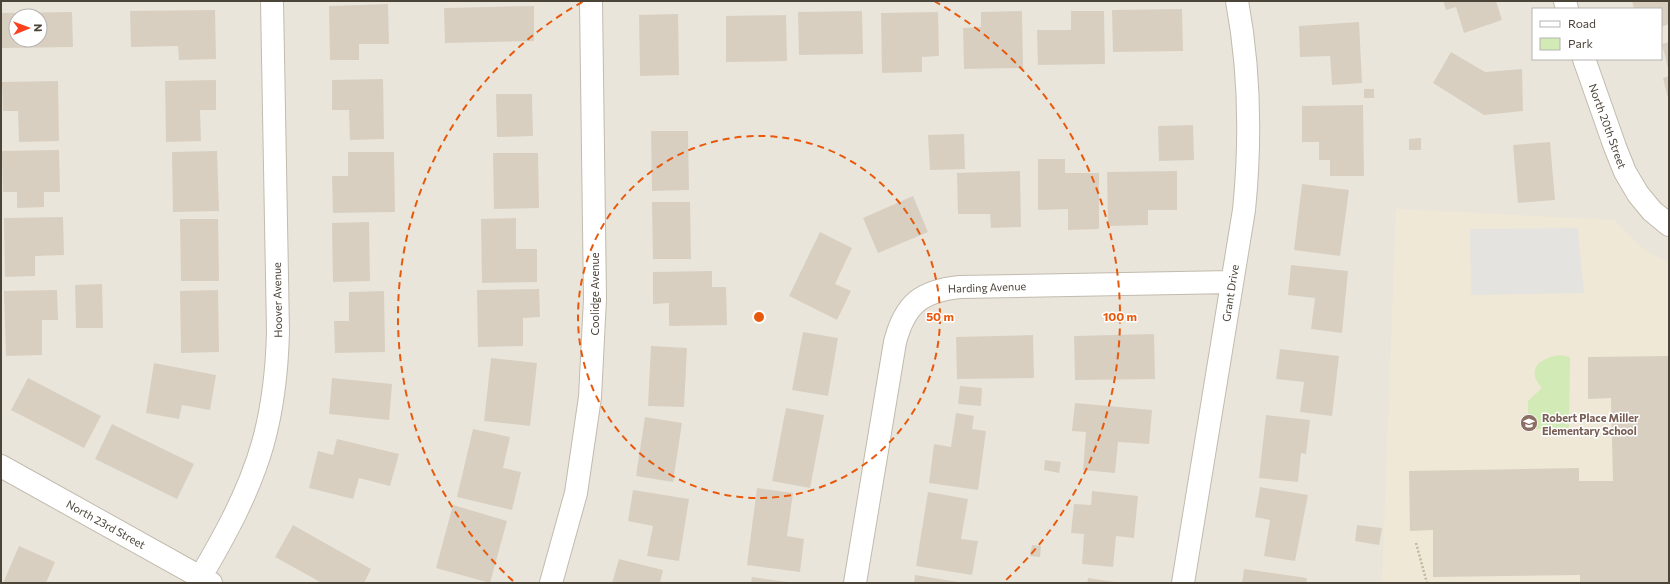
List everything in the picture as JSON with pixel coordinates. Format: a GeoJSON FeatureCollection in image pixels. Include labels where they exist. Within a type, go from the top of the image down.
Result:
{"type":"FeatureCollection","features":[{"type":"Feature","properties":{"kind":"street","name":"Hoover Avenue"},"geometry":{"type":"LineString","coordinates":[[203,581],[253,473],[263,444],[275,387],[278,332],[272,1]]}},
{"type":"Feature","properties":{"kind":"street","name":"Coolidge Avenue"},"geometry":{"type":"LineString","coordinates":[[551,583],[576,493],[590,397],[594,345],[595,299],[591,1]]}},
{"type":"Feature","properties":{"kind":"street","name":"Grant Drive"},"geometry":{"type":"LineString","coordinates":[[1183,583],[1244,210],[1249,137],[1246,66],[1237,1]]}},
{"type":"Feature","properties":{"kind":"street","name":"North 20th Street"},"geometry":{"type":"LineString","coordinates":[[1584,60],[1625,172],[1652,211],[1669,225]]}},
{"type":"Feature","properties":{"kind":"street","name":"Harding Avenue"},"geometry":{"type":"LineString","coordinates":[[855,583],[895,342],[899,327],[906,312],[917,300],[944,288],[960,287],[1232,282]]}},
{"type":"Feature","properties":{"kind":"street","name":"North 23rd Street"},"geometry":{"type":"LineString","coordinates":[[1,466],[203,581]]}},
{"type":"Feature","properties":{"kind":"path"},"geometry":{"type":"LineString","coordinates":[[1416,543],[1427,583]]}},
{"type":"Feature","properties":{"kind":"shaded area"},"geometry":{"type":"Polygon","coordinates":[[[1,1],[1669,1],[1669,583],[1,583],[1,1]]]}},
{"type":"Feature","properties":{"kind":"shaded area","name":"Robert Place Miller Elementary School"},"geometry":{"type":"Polygon","coordinates":[[[1396,209],[1614,220],[1640,246],[1653,255],[1669,262],[1669,583],[1382,583],[1396,209]]]}},
{"type":"Feature","properties":{"kind":"shaded area"},"geometry":{"type":"Polygon","coordinates":[[[1578,228],[1584,293],[1471,295],[1470,229],[1578,228]]]}},
{"type":"Feature","properties":{"kind":"green space"},"geometry":{"type":"Polygon","coordinates":[[[1560,355],[1570,357],[1569,429],[1528,429],[1528,401],[1542,388],[1537,381],[1535,370],[1541,362],[1546,359],[1560,355]]]}},
{"type":"Feature","properties":{"kind":"building"},"geometry":{"type":"Polygon","coordinates":[[[1443,1],[1496,1],[1502,20],[1464,33],[1456,7],[1446,10],[1443,1]]]}},
{"type":"Feature","properties":{"kind":"building"},"geometry":{"type":"Polygon","coordinates":[[[1632,1],[1669,1],[1669,24],[1662,27],[1662,8],[1634,8],[1632,1]]]}},
{"type":"Feature","properties":{"kind":"building"},"geometry":{"type":"Polygon","coordinates":[[[388,4],[389,44],[359,44],[359,60],[330,60],[329,6],[388,4]]]}},
{"type":"Feature","properties":{"kind":"building"},"geometry":{"type":"Polygon","coordinates":[[[534,6],[534,41],[445,43],[444,8],[534,6]]]}},
{"type":"Feature","properties":{"kind":"building"},"geometry":{"type":"Polygon","coordinates":[[[1182,9],[1183,51],[1113,52],[1112,10],[1182,9]]]}},
{"type":"Feature","properties":{"kind":"building"},"geometry":{"type":"Polygon","coordinates":[[[215,10],[216,59],[179,60],[178,46],[131,47],[130,11],[215,10]]]}},
{"type":"Feature","properties":{"kind":"building"},"geometry":{"type":"Polygon","coordinates":[[[862,11],[863,54],[799,55],[798,12],[862,11]]]}},
{"type":"Feature","properties":{"kind":"building"},"geometry":{"type":"Polygon","coordinates":[[[1022,11],[1023,68],[964,69],[963,28],[981,27],[981,12],[1022,11]]]}},
{"type":"Feature","properties":{"kind":"building"},"geometry":{"type":"Polygon","coordinates":[[[1071,11],[1104,11],[1105,64],[1038,65],[1037,30],[1071,30],[1071,11]]]}},
{"type":"Feature","properties":{"kind":"building"},"geometry":{"type":"Polygon","coordinates":[[[48,12],[72,12],[73,47],[48,47],[48,12]]]}},
{"type":"Feature","properties":{"kind":"building"},"geometry":{"type":"Polygon","coordinates":[[[938,12],[939,56],[922,57],[922,72],[882,73],[881,13],[938,12]]]}},
{"type":"Feature","properties":{"kind":"building"},"geometry":{"type":"Polygon","coordinates":[[[1,13],[8,13],[8,48],[1,48],[1,13]]]}},
{"type":"Feature","properties":{"kind":"building"},"geometry":{"type":"Polygon","coordinates":[[[678,14],[679,75],[640,76],[639,15],[678,14]]]}},
{"type":"Feature","properties":{"kind":"building"},"geometry":{"type":"Polygon","coordinates":[[[786,15],[787,61],[726,62],[726,16],[786,15]]]}},
{"type":"Feature","properties":{"kind":"building"},"geometry":{"type":"Polygon","coordinates":[[[1359,22],[1362,83],[1332,85],[1330,56],[1300,57],[1299,26],[1359,22]]]}},
{"type":"Feature","properties":{"kind":"building"},"geometry":{"type":"Polygon","coordinates":[[[1669,42],[1669,68],[1668,68],[1662,44],[1669,42]]]}},
{"type":"Feature","properties":{"kind":"building"},"geometry":{"type":"Polygon","coordinates":[[[1451,52],[1485,72],[1522,69],[1523,111],[1484,115],[1433,83],[1451,52]]]}},
{"type":"Feature","properties":{"kind":"building"},"geometry":{"type":"Polygon","coordinates":[[[1669,76],[1669,98],[1668,98],[1663,78],[1669,76]]]}},
{"type":"Feature","properties":{"kind":"building"},"geometry":{"type":"Polygon","coordinates":[[[383,79],[384,139],[350,140],[349,110],[332,110],[332,80],[383,79]]]}},
{"type":"Feature","properties":{"kind":"building"},"geometry":{"type":"Polygon","coordinates":[[[216,80],[216,110],[200,110],[201,141],[166,142],[165,81],[216,80]]]}},
{"type":"Feature","properties":{"kind":"building"},"geometry":{"type":"Polygon","coordinates":[[[58,81],[59,141],[19,142],[18,111],[3,111],[2,82],[58,81]]]}},
{"type":"Feature","properties":{"kind":"building"},"geometry":{"type":"Polygon","coordinates":[[[1364,89],[1374,89],[1374,98],[1364,98],[1364,89]]]}},
{"type":"Feature","properties":{"kind":"building"},"geometry":{"type":"Polygon","coordinates":[[[496,94],[532,94],[533,136],[497,137],[496,94]]]}},
{"type":"Feature","properties":{"kind":"building"},"geometry":{"type":"Polygon","coordinates":[[[1363,105],[1364,176],[1330,176],[1330,160],[1319,160],[1319,142],[1302,142],[1302,106],[1363,105]]]}},
{"type":"Feature","properties":{"kind":"building"},"geometry":{"type":"Polygon","coordinates":[[[1193,125],[1194,160],[1159,161],[1158,126],[1193,125]]]}},
{"type":"Feature","properties":{"kind":"building"},"geometry":{"type":"Polygon","coordinates":[[[651,131],[688,131],[689,190],[652,191],[651,131]]]}},
{"type":"Feature","properties":{"kind":"building"},"geometry":{"type":"Polygon","coordinates":[[[964,134],[965,169],[930,170],[928,135],[964,134]]]}},
{"type":"Feature","properties":{"kind":"building"},"geometry":{"type":"Polygon","coordinates":[[[1421,138],[1421,150],[1409,150],[1409,139],[1421,138]]]}},
{"type":"Feature","properties":{"kind":"building"},"geometry":{"type":"Polygon","coordinates":[[[1550,142],[1555,200],[1518,203],[1513,145],[1550,142]]]}},
{"type":"Feature","properties":{"kind":"building"},"geometry":{"type":"Polygon","coordinates":[[[59,150],[60,192],[44,192],[44,207],[17,208],[17,192],[3,192],[2,151],[59,150]]]}},
{"type":"Feature","properties":{"kind":"building"},"geometry":{"type":"Polygon","coordinates":[[[217,151],[219,211],[173,212],[172,152],[217,151]]]}},
{"type":"Feature","properties":{"kind":"building"},"geometry":{"type":"Polygon","coordinates":[[[348,152],[394,152],[395,212],[333,213],[332,176],[348,176],[348,152]]]}},
{"type":"Feature","properties":{"kind":"building"},"geometry":{"type":"Polygon","coordinates":[[[493,153],[538,153],[539,208],[494,209],[493,153]]]}},
{"type":"Feature","properties":{"kind":"building"},"geometry":{"type":"Polygon","coordinates":[[[1038,159],[1065,159],[1065,173],[1099,173],[1099,229],[1068,230],[1068,209],[1038,210],[1038,159]]]}},
{"type":"Feature","properties":{"kind":"building"},"geometry":{"type":"Polygon","coordinates":[[[1020,171],[1021,227],[991,228],[990,214],[958,214],[957,173],[1020,171]]]}},
{"type":"Feature","properties":{"kind":"building"},"geometry":{"type":"Polygon","coordinates":[[[1177,171],[1177,210],[1148,210],[1148,225],[1108,226],[1107,172],[1177,171]]]}},
{"type":"Feature","properties":{"kind":"building"},"geometry":{"type":"Polygon","coordinates":[[[1302,184],[1349,190],[1340,256],[1294,250],[1302,184]]]}},
{"type":"Feature","properties":{"kind":"building"},"geometry":{"type":"Polygon","coordinates":[[[913,196],[928,232],[878,253],[863,218],[913,196]]]}},
{"type":"Feature","properties":{"kind":"building"},"geometry":{"type":"Polygon","coordinates":[[[652,202],[690,202],[691,259],[653,259],[652,202]]]}},
{"type":"Feature","properties":{"kind":"building"},"geometry":{"type":"Polygon","coordinates":[[[63,217],[64,255],[35,256],[35,276],[5,277],[4,218],[63,217]]]}},
{"type":"Feature","properties":{"kind":"building"},"geometry":{"type":"Polygon","coordinates":[[[516,218],[516,249],[537,249],[537,282],[482,283],[481,219],[516,218]]]}},
{"type":"Feature","properties":{"kind":"building"},"geometry":{"type":"Polygon","coordinates":[[[180,219],[218,219],[219,281],[181,281],[180,219]]]}},
{"type":"Feature","properties":{"kind":"building"},"geometry":{"type":"Polygon","coordinates":[[[369,222],[370,281],[333,282],[332,223],[369,222]]]}},
{"type":"Feature","properties":{"kind":"building"},"geometry":{"type":"Polygon","coordinates":[[[820,232],[852,248],[835,284],[851,291],[837,320],[789,296],[820,232]]]}},
{"type":"Feature","properties":{"kind":"building"},"geometry":{"type":"Polygon","coordinates":[[[1291,265],[1348,271],[1342,333],[1311,329],[1315,298],[1288,295],[1291,265]]]}},
{"type":"Feature","properties":{"kind":"building"},"geometry":{"type":"Polygon","coordinates":[[[712,271],[712,287],[726,287],[727,325],[669,326],[669,303],[653,304],[653,272],[712,271]]]}},
{"type":"Feature","properties":{"kind":"building"},"geometry":{"type":"Polygon","coordinates":[[[102,284],[103,328],[76,328],[75,285],[102,284]]]}},
{"type":"Feature","properties":{"kind":"building"},"geometry":{"type":"Polygon","coordinates":[[[539,289],[540,317],[523,318],[523,346],[478,347],[477,290],[539,289]]]}},
{"type":"Feature","properties":{"kind":"building"},"geometry":{"type":"Polygon","coordinates":[[[57,290],[58,320],[42,320],[42,355],[6,356],[4,291],[57,290]]]}},
{"type":"Feature","properties":{"kind":"building"},"geometry":{"type":"Polygon","coordinates":[[[218,290],[219,352],[181,353],[180,291],[218,290]]]}},
{"type":"Feature","properties":{"kind":"building"},"geometry":{"type":"Polygon","coordinates":[[[384,291],[385,352],[335,353],[334,321],[349,321],[349,292],[384,291]]]}},
{"type":"Feature","properties":{"kind":"building"},"geometry":{"type":"Polygon","coordinates":[[[803,332],[838,338],[828,396],[792,390],[803,332]]]}},
{"type":"Feature","properties":{"kind":"building"},"geometry":{"type":"Polygon","coordinates":[[[1154,334],[1155,379],[1075,380],[1074,336],[1154,334]]]}},
{"type":"Feature","properties":{"kind":"building"},"geometry":{"type":"Polygon","coordinates":[[[1033,335],[1034,378],[957,379],[956,337],[1033,335]]]}},
{"type":"Feature","properties":{"kind":"building"},"geometry":{"type":"Polygon","coordinates":[[[651,346],[687,348],[684,407],[648,406],[651,346]]]}},
{"type":"Feature","properties":{"kind":"building"},"geometry":{"type":"Polygon","coordinates":[[[1280,349],[1339,356],[1332,416],[1300,412],[1304,382],[1276,379],[1280,349]]]}},
{"type":"Feature","properties":{"kind":"building"},"geometry":{"type":"Polygon","coordinates":[[[1669,356],[1669,583],[1580,583],[1580,575],[1433,577],[1433,530],[1410,531],[1409,471],[1579,468],[1579,481],[1613,481],[1611,398],[1588,399],[1588,357],[1669,356]]]}},
{"type":"Feature","properties":{"kind":"building"},"geometry":{"type":"Polygon","coordinates":[[[491,358],[537,363],[530,426],[484,421],[491,358]]]}},
{"type":"Feature","properties":{"kind":"building"},"geometry":{"type":"Polygon","coordinates":[[[154,363],[216,375],[210,410],[182,405],[179,419],[146,413],[154,363]]]}},
{"type":"Feature","properties":{"kind":"building"},"geometry":{"type":"Polygon","coordinates":[[[28,378],[101,416],[84,448],[11,410],[28,378]]]}},
{"type":"Feature","properties":{"kind":"building"},"geometry":{"type":"Polygon","coordinates":[[[332,378],[392,384],[389,420],[329,414],[332,378]]]}},
{"type":"Feature","properties":{"kind":"building"},"geometry":{"type":"Polygon","coordinates":[[[960,386],[982,388],[981,406],[958,404],[960,386]]]}},
{"type":"Feature","properties":{"kind":"building"},"geometry":{"type":"Polygon","coordinates":[[[1075,403],[1152,410],[1149,444],[1118,442],[1115,473],[1083,470],[1086,432],[1072,431],[1075,403]]]}},
{"type":"Feature","properties":{"kind":"building"},"geometry":{"type":"Polygon","coordinates":[[[786,408],[824,415],[810,488],[772,481],[786,408]]]}},
{"type":"Feature","properties":{"kind":"building"},"geometry":{"type":"Polygon","coordinates":[[[956,413],[974,416],[972,429],[986,431],[978,490],[929,483],[934,444],[951,447],[956,413]]]}},
{"type":"Feature","properties":{"kind":"building"},"geometry":{"type":"Polygon","coordinates":[[[1266,415],[1310,420],[1306,454],[1301,453],[1298,482],[1259,478],[1266,415]]]}},
{"type":"Feature","properties":{"kind":"building"},"geometry":{"type":"Polygon","coordinates":[[[645,417],[682,423],[673,482],[636,476],[645,417]]]}},
{"type":"Feature","properties":{"kind":"building"},"geometry":{"type":"Polygon","coordinates":[[[112,424],[194,464],[177,499],[95,459],[112,424]]]}},
{"type":"Feature","properties":{"kind":"building"},"geometry":{"type":"Polygon","coordinates":[[[473,429],[510,437],[503,468],[521,472],[512,510],[457,497],[473,429]]]}},
{"type":"Feature","properties":{"kind":"building"},"geometry":{"type":"Polygon","coordinates":[[[337,439],[399,454],[390,486],[359,478],[353,499],[309,488],[318,451],[333,455],[337,439]]]}},
{"type":"Feature","properties":{"kind":"building"},"geometry":{"type":"Polygon","coordinates":[[[1045,460],[1061,462],[1059,473],[1044,470],[1045,460]]]}},
{"type":"Feature","properties":{"kind":"building"},"geometry":{"type":"Polygon","coordinates":[[[1260,487],[1308,495],[1295,561],[1264,556],[1270,520],[1255,517],[1260,487]]]}},
{"type":"Feature","properties":{"kind":"building"},"geometry":{"type":"Polygon","coordinates":[[[757,488],[793,493],[787,536],[804,539],[800,572],[747,565],[757,488]]]}},
{"type":"Feature","properties":{"kind":"building"},"geometry":{"type":"Polygon","coordinates":[[[633,490],[689,499],[679,561],[647,556],[653,526],[628,521],[633,490]]]}},
{"type":"Feature","properties":{"kind":"building"},"geometry":{"type":"Polygon","coordinates":[[[1092,491],[1138,496],[1134,538],[1116,536],[1113,567],[1082,564],[1084,534],[1071,533],[1074,504],[1091,505],[1092,491]]]}},
{"type":"Feature","properties":{"kind":"building"},"geometry":{"type":"Polygon","coordinates":[[[928,492],[968,499],[961,539],[978,541],[972,575],[916,566],[928,492]]]}},
{"type":"Feature","properties":{"kind":"building"},"geometry":{"type":"Polygon","coordinates":[[[453,505],[507,521],[490,583],[436,568],[453,505]]]}},
{"type":"Feature","properties":{"kind":"building"},"geometry":{"type":"Polygon","coordinates":[[[293,525],[371,569],[364,583],[322,583],[275,557],[293,525]]]}},
{"type":"Feature","properties":{"kind":"building"},"geometry":{"type":"Polygon","coordinates":[[[1357,525],[1382,528],[1379,545],[1355,541],[1357,525]]]}},
{"type":"Feature","properties":{"kind":"building"},"geometry":{"type":"Polygon","coordinates":[[[1032,545],[1041,546],[1040,557],[1030,556],[1032,545]]]}},
{"type":"Feature","properties":{"kind":"building"},"geometry":{"type":"Polygon","coordinates":[[[19,546],[55,562],[46,583],[3,583],[19,546]]]}},
{"type":"Feature","properties":{"kind":"building"},"geometry":{"type":"Polygon","coordinates":[[[619,559],[663,570],[660,583],[612,583],[619,559]]]}},
{"type":"Feature","properties":{"kind":"building"},"geometry":{"type":"Polygon","coordinates":[[[1244,569],[1307,578],[1306,583],[1242,583],[1244,569]]]}},
{"type":"Feature","properties":{"kind":"building"},"geometry":{"type":"Polygon","coordinates":[[[915,575],[958,582],[958,583],[914,583],[915,575]]]}},
{"type":"Feature","properties":{"kind":"building"},"geometry":{"type":"Polygon","coordinates":[[[752,577],[788,582],[788,583],[751,583],[752,577]]]}},
{"type":"Feature","properties":{"kind":"building"},"geometry":{"type":"Polygon","coordinates":[[[1088,578],[1115,582],[1115,583],[1087,583],[1088,578]]]}},
{"type":"Feature","properties":{"kind":"place","name":"Robert Place Miller Elementary School"},"geometry":{"type":"Point","coordinates":[1529,423]}}]}
